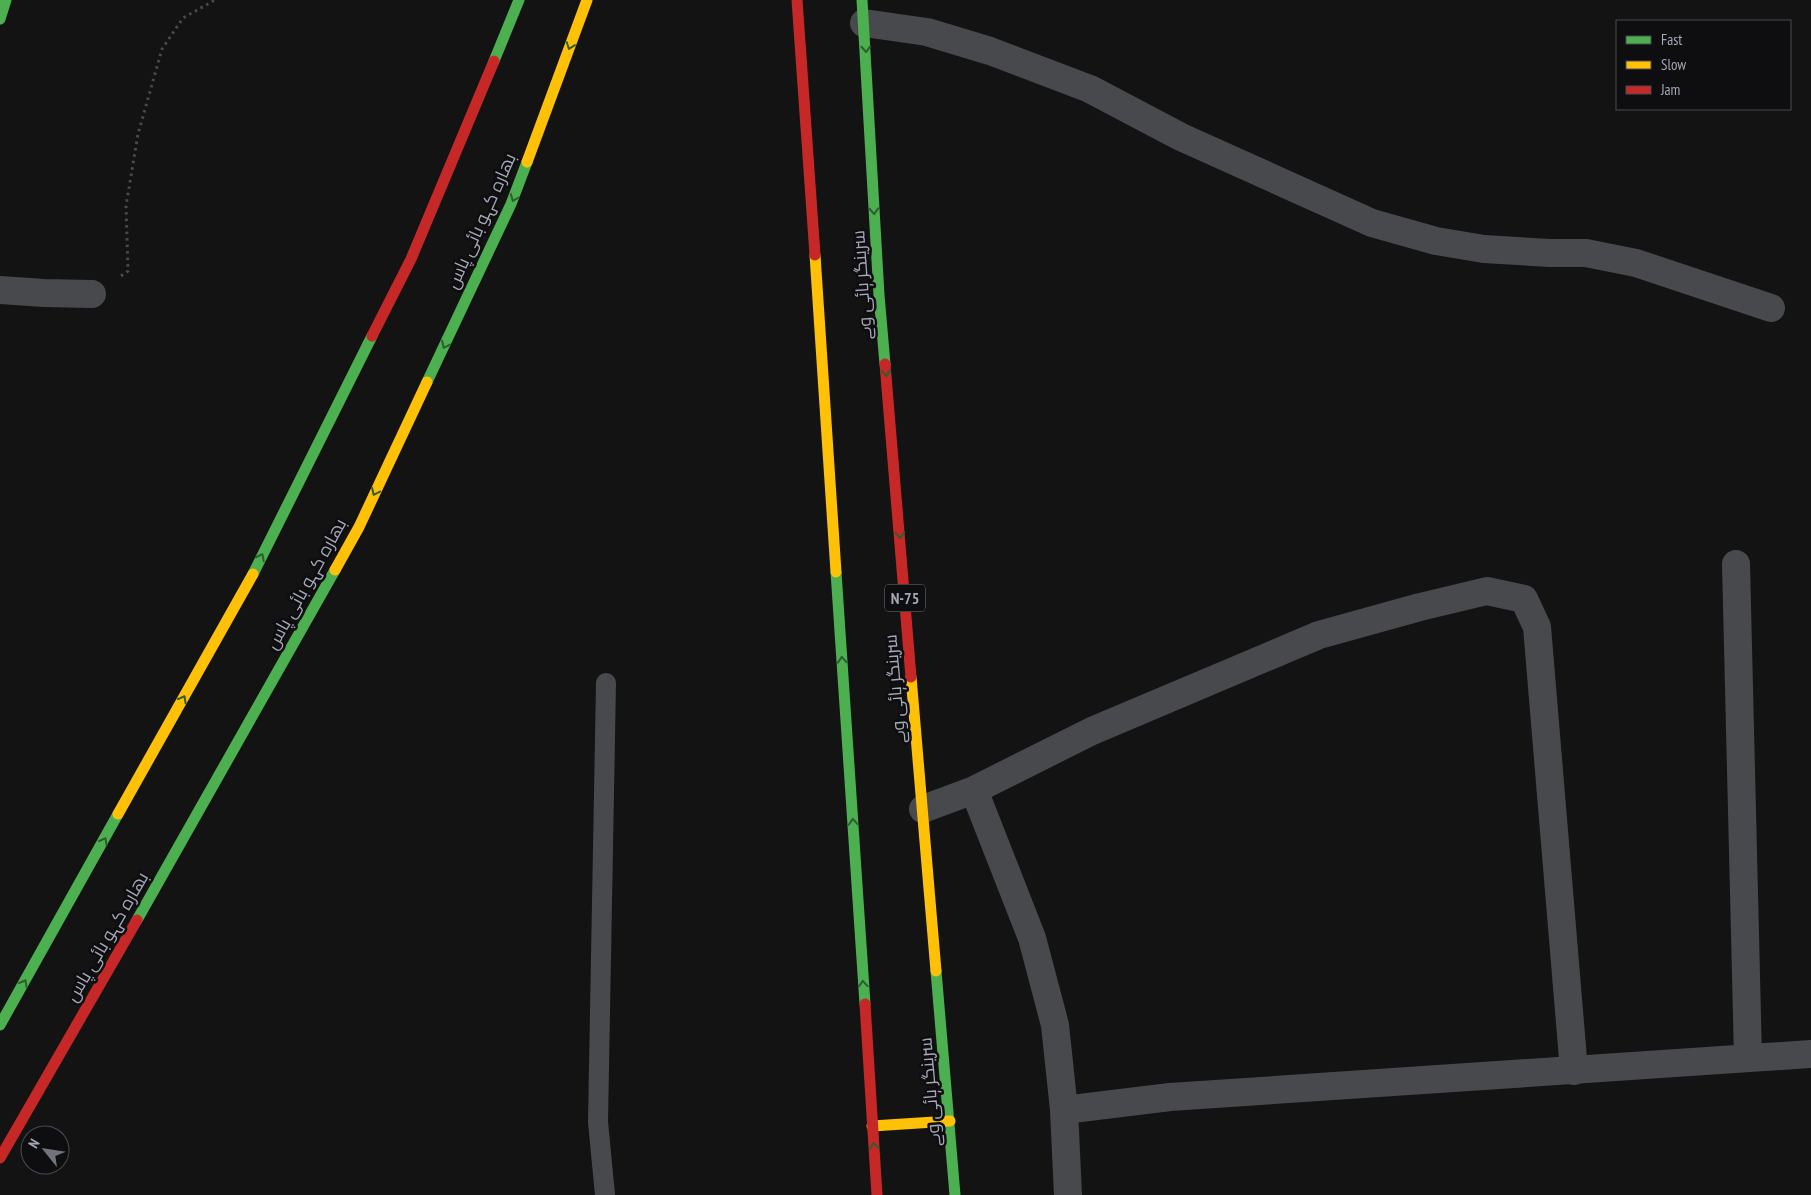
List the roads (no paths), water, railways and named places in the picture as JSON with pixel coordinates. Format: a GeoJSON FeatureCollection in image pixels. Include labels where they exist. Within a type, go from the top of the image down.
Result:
{"type":"FeatureCollection","features":[{"type":"Feature","properties":{"kind":"main road"},"geometry":{"type":"LineString","coordinates":[[0,20],[6,0]]}},
{"type":"Feature","properties":{"kind":"main road"},"geometry":{"type":"LineString","coordinates":[[0,1025],[246,587],[411,259],[520,0]]}},
{"type":"Feature","properties":{"kind":"main road","name":"بھارہ کہو بائی پاس"},"geometry":{"type":"LineString","coordinates":[[0,1158],[197,815],[359,527],[511,204],[587,0]]}},
{"type":"Feature","properties":{"kind":"main road"},"geometry":{"type":"LineString","coordinates":[[797,0],[821,336],[877,1195]]}},
{"type":"Feature","properties":{"kind":"main road","name":"سرینگر ہائی وے"},"geometry":{"type":"LineString","coordinates":[[863,11],[879,296],[955,1195]]}},
{"type":"Feature","properties":{"kind":"main road"},"geometry":{"type":"LineString","coordinates":[[872,1126],[950,1121]]}},
{"type":"Feature","properties":{"kind":"street"},"geometry":{"type":"LineString","coordinates":[[863,11],[990,51],[1090,89],[1181,137],[1372,223],[1436,241],[1484,249],[1586,253],[1627,262],[1771,308]]}},
{"type":"Feature","properties":{"kind":"street"},"geometry":{"type":"LineString","coordinates":[[0,290],[92,294]]}},
{"type":"Feature","properties":{"kind":"street"},"geometry":{"type":"LineString","coordinates":[[1736,564],[1748,1058]]}},
{"type":"Feature","properties":{"kind":"street"},"geometry":{"type":"LineString","coordinates":[[923,809],[974,790],[1092,731],[1319,635],[1487,591],[1524,599],[1538,628],[1574,1071]]}},
{"type":"Feature","properties":{"kind":"street"},"geometry":{"type":"LineString","coordinates":[[974,790],[1032,938],[1055,1025],[1064,1110],[1068,1195]]}},
{"type":"Feature","properties":{"kind":"street"},"geometry":{"type":"LineString","coordinates":[[1064,1110],[1170,1097],[1811,1054]]}},
{"type":"Feature","properties":{"kind":"lane"},"geometry":{"type":"LineString","coordinates":[[605,1195],[598,1122],[606,683]]}}]}
